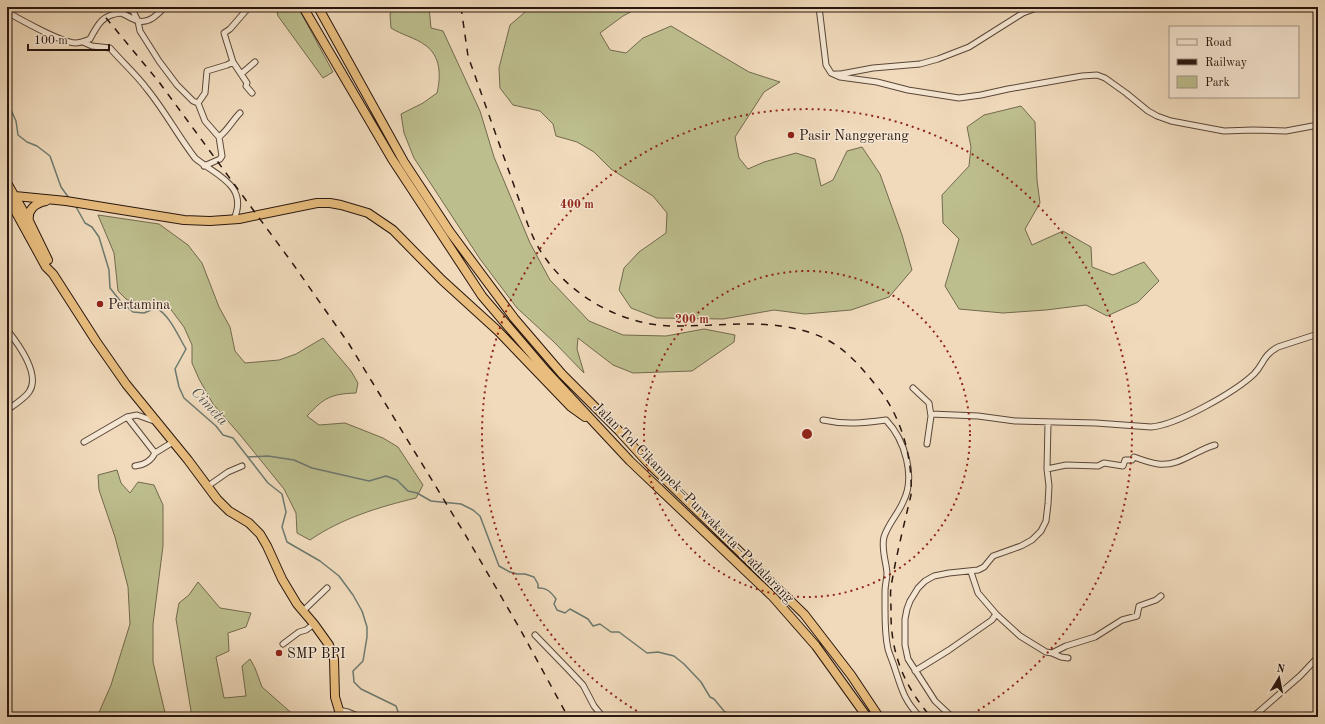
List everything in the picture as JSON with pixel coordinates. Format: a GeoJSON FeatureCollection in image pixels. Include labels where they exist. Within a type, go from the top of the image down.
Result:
{"type":"FeatureCollection","features":[{"type":"Feature","properties":{"kind":"highway","name":"Jalan Tol Cikampek–Purwakarta–Padalarang"},"geometry":{"type":"LineString","coordinates":[[303,7],[392,159],[482,296],[547,372],[630,460],[773,597],[816,646],[867,717]]}},
{"type":"Feature","properties":{"kind":"highway","name":"Jalan Tol Cikampek–Purwakarta–Padalarang"},"geometry":{"type":"LineString","coordinates":[[318,7],[404,162],[450,232],[514,318],[562,374],[619,431],[648,463],[804,614],[851,675],[879,717]]}},
{"type":"Feature","properties":{"kind":"highway"},"geometry":{"type":"LineString","coordinates":[[7,183],[10,195],[46,267],[53,274],[110,361],[155,421],[222,505],[249,523],[260,534],[282,578],[303,611],[326,638],[332,652],[335,665],[334,686],[340,714]]}},
{"type":"Feature","properties":{"kind":"highway"},"geometry":{"type":"LineString","coordinates":[[10,195],[66,201],[184,220],[210,221],[234,219],[317,203],[341,205],[368,213],[393,230],[442,280],[498,331],[571,407],[599,427]]}},
{"type":"Feature","properties":{"kind":"highway"},"geometry":{"type":"LineString","coordinates":[[10,195],[29,221],[53,274]]}},
{"type":"Feature","properties":{"kind":"highway"},"geometry":{"type":"LineString","coordinates":[[29,221],[29,214],[33,207],[41,202],[50,200]]}},
{"type":"Feature","properties":{"kind":"street"},"geometry":{"type":"LineString","coordinates":[[124,7],[133,9],[140,31],[158,61],[177,85],[193,101],[198,103],[204,121],[219,137],[222,156],[220,159],[204,166]]}},
{"type":"Feature","properties":{"kind":"street"},"geometry":{"type":"LineString","coordinates":[[7,12],[74,43],[83,42],[90,39],[98,25],[105,17],[110,15],[120,13],[138,21],[148,21],[157,16],[165,7]]}},
{"type":"Feature","properties":{"kind":"street"},"geometry":{"type":"LineString","coordinates":[[249,7],[230,29],[224,33],[233,62],[247,83],[246,86],[252,93]]}},
{"type":"Feature","properties":{"kind":"street"},"geometry":{"type":"LineString","coordinates":[[820,7],[826,65],[831,73],[840,77],[877,82],[908,90],[959,98],[1089,75],[1105,78],[1148,111],[1170,121],[1224,131],[1286,131],[1318,125]]}},
{"type":"Feature","properties":{"kind":"street"},"geometry":{"type":"LineString","coordinates":[[831,73],[842,74],[873,68],[920,64],[938,59],[970,47],[1023,13],[1039,7]]}},
{"type":"Feature","properties":{"kind":"street"},"geometry":{"type":"LineString","coordinates":[[83,42],[92,46],[110,48],[148,90],[195,158],[204,166],[223,177],[234,190],[238,200],[237,212],[234,219]]}},
{"type":"Feature","properties":{"kind":"street"},"geometry":{"type":"LineString","coordinates":[[198,103],[205,93],[207,71],[227,66],[233,62]]}},
{"type":"Feature","properties":{"kind":"street"},"geometry":{"type":"LineString","coordinates":[[241,74],[255,62]]}},
{"type":"Feature","properties":{"kind":"street"},"geometry":{"type":"LineString","coordinates":[[219,137],[226,132],[233,120],[240,113]]}},
{"type":"Feature","properties":{"kind":"street"},"geometry":{"type":"LineString","coordinates":[[7,327],[8,331],[26,357],[33,382],[28,394],[7,410]]}},
{"type":"Feature","properties":{"kind":"street"},"geometry":{"type":"LineString","coordinates":[[931,414],[978,416],[1007,421],[1096,423],[1151,428],[1183,418],[1239,386],[1255,373],[1267,354],[1278,347],[1318,334]]}},
{"type":"Feature","properties":{"kind":"street"},"geometry":{"type":"LineString","coordinates":[[913,388],[928,403],[931,414],[927,444]]}},
{"type":"Feature","properties":{"kind":"street"},"geometry":{"type":"LineString","coordinates":[[84,442],[127,417],[137,415],[155,421]]}},
{"type":"Feature","properties":{"kind":"street"},"geometry":{"type":"LineString","coordinates":[[127,417],[155,453]]}},
{"type":"Feature","properties":{"kind":"street"},"geometry":{"type":"LineString","coordinates":[[823,420],[856,424],[886,420],[899,437],[903,449],[908,472],[907,492],[899,510],[884,536],[883,543],[887,574],[885,590],[885,622],[888,648],[900,686],[909,705],[920,717]]}},
{"type":"Feature","properties":{"kind":"street"},"geometry":{"type":"LineString","coordinates":[[952,717],[935,700],[908,659],[905,645],[905,619],[910,601],[925,580],[934,576],[949,573],[971,572],[984,567],[993,556],[1021,546],[1032,540],[1041,532],[1046,520],[1048,504],[1048,423]]}},
{"type":"Feature","properties":{"kind":"street"},"geometry":{"type":"LineString","coordinates":[[135,466],[146,464],[155,453],[173,442]]}},
{"type":"Feature","properties":{"kind":"street"},"geometry":{"type":"LineString","coordinates":[[1047,469],[1066,465],[1098,466],[1104,463],[1123,466],[1125,460],[1132,460],[1134,457],[1160,465],[1172,464],[1203,448],[1215,445]]}},
{"type":"Feature","properties":{"kind":"street"},"geometry":{"type":"LineString","coordinates":[[208,486],[228,472],[242,466]]}},
{"type":"Feature","properties":{"kind":"street"},"geometry":{"type":"LineString","coordinates":[[971,572],[978,593],[996,614],[1027,641],[1046,652],[1068,658]]}},
{"type":"Feature","properties":{"kind":"street"},"geometry":{"type":"LineString","coordinates":[[303,611],[327,588]]}},
{"type":"Feature","properties":{"kind":"street"},"geometry":{"type":"LineString","coordinates":[[1052,653],[1066,646],[1095,637],[1122,620],[1137,616],[1139,606],[1156,600],[1162,596]]}},
{"type":"Feature","properties":{"kind":"street"},"geometry":{"type":"LineString","coordinates":[[915,671],[949,650],[992,620],[996,614]]}},
{"type":"Feature","properties":{"kind":"street"},"geometry":{"type":"LineString","coordinates":[[283,644],[314,624]]}},
{"type":"Feature","properties":{"kind":"street"},"geometry":{"type":"LineString","coordinates":[[535,635],[583,685],[594,706],[603,717]]}},
{"type":"Feature","properties":{"kind":"street"},"geometry":{"type":"LineString","coordinates":[[1253,717],[1300,676],[1318,657]]}},
{"type":"Feature","properties":{"kind":"street"},"geometry":{"type":"LineString","coordinates":[[340,714],[348,712],[360,717]]}},
{"type":"Feature","properties":{"kind":"green space"},"geometry":{"type":"Polygon","coordinates":[[[276,7],[298,7],[333,72],[323,78],[278,16],[276,7]]]}},
{"type":"Feature","properties":{"kind":"green space"},"geometry":{"type":"Polygon","coordinates":[[[393,7],[429,7],[431,28],[443,31],[480,111],[494,157],[530,243],[550,280],[589,321],[623,335],[666,336],[704,329],[735,335],[734,342],[692,371],[633,373],[613,365],[578,338],[577,349],[584,373],[554,342],[517,308],[480,259],[414,158],[404,133],[401,114],[423,103],[437,93],[439,73],[437,61],[434,55],[425,45],[391,28],[390,14],[393,7]]]}},
{"type":"Feature","properties":{"kind":"green space"},"geometry":{"type":"Polygon","coordinates":[[[531,7],[640,7],[623,16],[600,33],[610,50],[626,53],[643,38],[671,26],[749,72],[780,82],[764,92],[735,137],[739,158],[748,169],[764,162],[796,153],[815,159],[821,186],[833,180],[847,151],[862,147],[880,174],[902,235],[912,270],[889,297],[851,310],[805,314],[774,310],[723,319],[657,318],[631,308],[619,290],[624,268],[639,252],[666,233],[667,213],[653,196],[611,169],[594,152],[577,142],[556,136],[553,124],[540,111],[513,105],[500,88],[499,68],[510,25],[531,7]]]}},
{"type":"Feature","properties":{"kind":"green space"},"geometry":{"type":"Polygon","coordinates":[[[1021,106],[1035,122],[1037,180],[1040,203],[1025,229],[1032,245],[1063,231],[1091,247],[1092,267],[1113,275],[1144,262],[1159,281],[1138,302],[1107,316],[1086,305],[1003,313],[959,309],[945,286],[959,239],[943,223],[942,195],[969,166],[971,147],[967,127],[984,115],[1021,106]]]}},
{"type":"Feature","properties":{"kind":"green space"},"geometry":{"type":"Polygon","coordinates":[[[98,215],[159,224],[188,245],[202,263],[219,307],[230,327],[235,351],[245,363],[279,360],[296,354],[323,338],[351,371],[358,383],[356,393],[340,394],[328,398],[307,416],[319,425],[345,423],[383,438],[398,447],[423,485],[416,498],[388,505],[348,519],[310,540],[297,533],[296,513],[284,489],[213,404],[199,379],[192,363],[192,345],[184,327],[169,307],[157,303],[127,300],[118,291],[114,253],[98,215]]]}},
{"type":"Feature","properties":{"kind":"green space"},"geometry":{"type":"Polygon","coordinates":[[[117,470],[121,483],[130,493],[138,482],[154,485],[163,505],[163,546],[153,624],[153,662],[166,717],[97,717],[111,685],[130,624],[128,587],[115,537],[99,490],[98,475],[117,470]]]}},
{"type":"Feature","properties":{"kind":"green space"},"geometry":{"type":"Polygon","coordinates":[[[198,582],[220,608],[251,613],[246,627],[228,633],[229,651],[216,657],[224,698],[246,696],[242,666],[250,659],[262,687],[296,717],[192,717],[176,619],[179,603],[189,595],[198,582]]]}},
{"type":"Feature","properties":{"kind":"waterway","name":"Cimeta"},"geometry":{"type":"LineString","coordinates":[[7,101],[16,121],[18,135],[27,142],[37,146],[50,156],[61,187],[69,198]]}},
{"type":"Feature","properties":{"kind":"waterway","name":"Cimeta"},"geometry":{"type":"LineString","coordinates":[[75,205],[85,223],[92,227],[99,237],[109,270],[110,288],[122,303],[133,312],[144,313],[156,308],[161,311],[170,321],[177,332],[186,349],[175,369],[179,387],[184,398],[216,426],[223,435],[233,438],[268,483],[282,494],[286,512],[282,527],[287,542],[320,561],[339,576],[353,595],[362,611],[367,627],[363,661],[353,671],[354,682],[361,689],[396,706],[400,717]]}},
{"type":"Feature","properties":{"kind":"waterway"},"geometry":{"type":"LineString","coordinates":[[248,457],[268,456],[294,460],[312,468],[369,481],[386,476],[397,480],[408,491],[417,493],[431,501],[461,504],[473,510],[480,516],[499,566],[510,572],[534,577],[538,584],[538,588],[548,590],[556,599],[554,604],[557,610],[565,613],[570,609],[588,619],[593,626],[600,624],[611,632],[619,632],[647,653],[658,652],[674,656],[701,682],[710,697],[714,699],[724,711],[730,715],[739,717]]}},
{"type":"Feature","properties":{"kind":"railway"},"geometry":{"type":"LineString","coordinates":[[97,7],[159,82],[293,264],[349,344],[466,536],[520,629],[568,717]]}},
{"type":"Feature","properties":{"kind":"railway"},"geometry":{"type":"LineString","coordinates":[[461,7],[468,56],[528,225],[543,255],[557,273],[570,286],[600,306],[617,314],[652,324],[670,326],[760,324],[796,329],[814,334],[832,342],[847,354],[861,368],[891,407],[903,435],[910,465],[911,480],[911,495],[891,587],[891,624],[900,667],[913,693],[931,717]]}},
{"type":"Feature","properties":{"kind":"place","name":"Pasir Nanggerang"},"geometry":{"type":"Point","coordinates":[791,135]}},
{"type":"Feature","properties":{"kind":"place","name":"Pertamina"},"geometry":{"type":"Point","coordinates":[100,304]}},
{"type":"Feature","properties":{"kind":"place","name":"SMP BPI"},"geometry":{"type":"Point","coordinates":[279,653]}}]}
